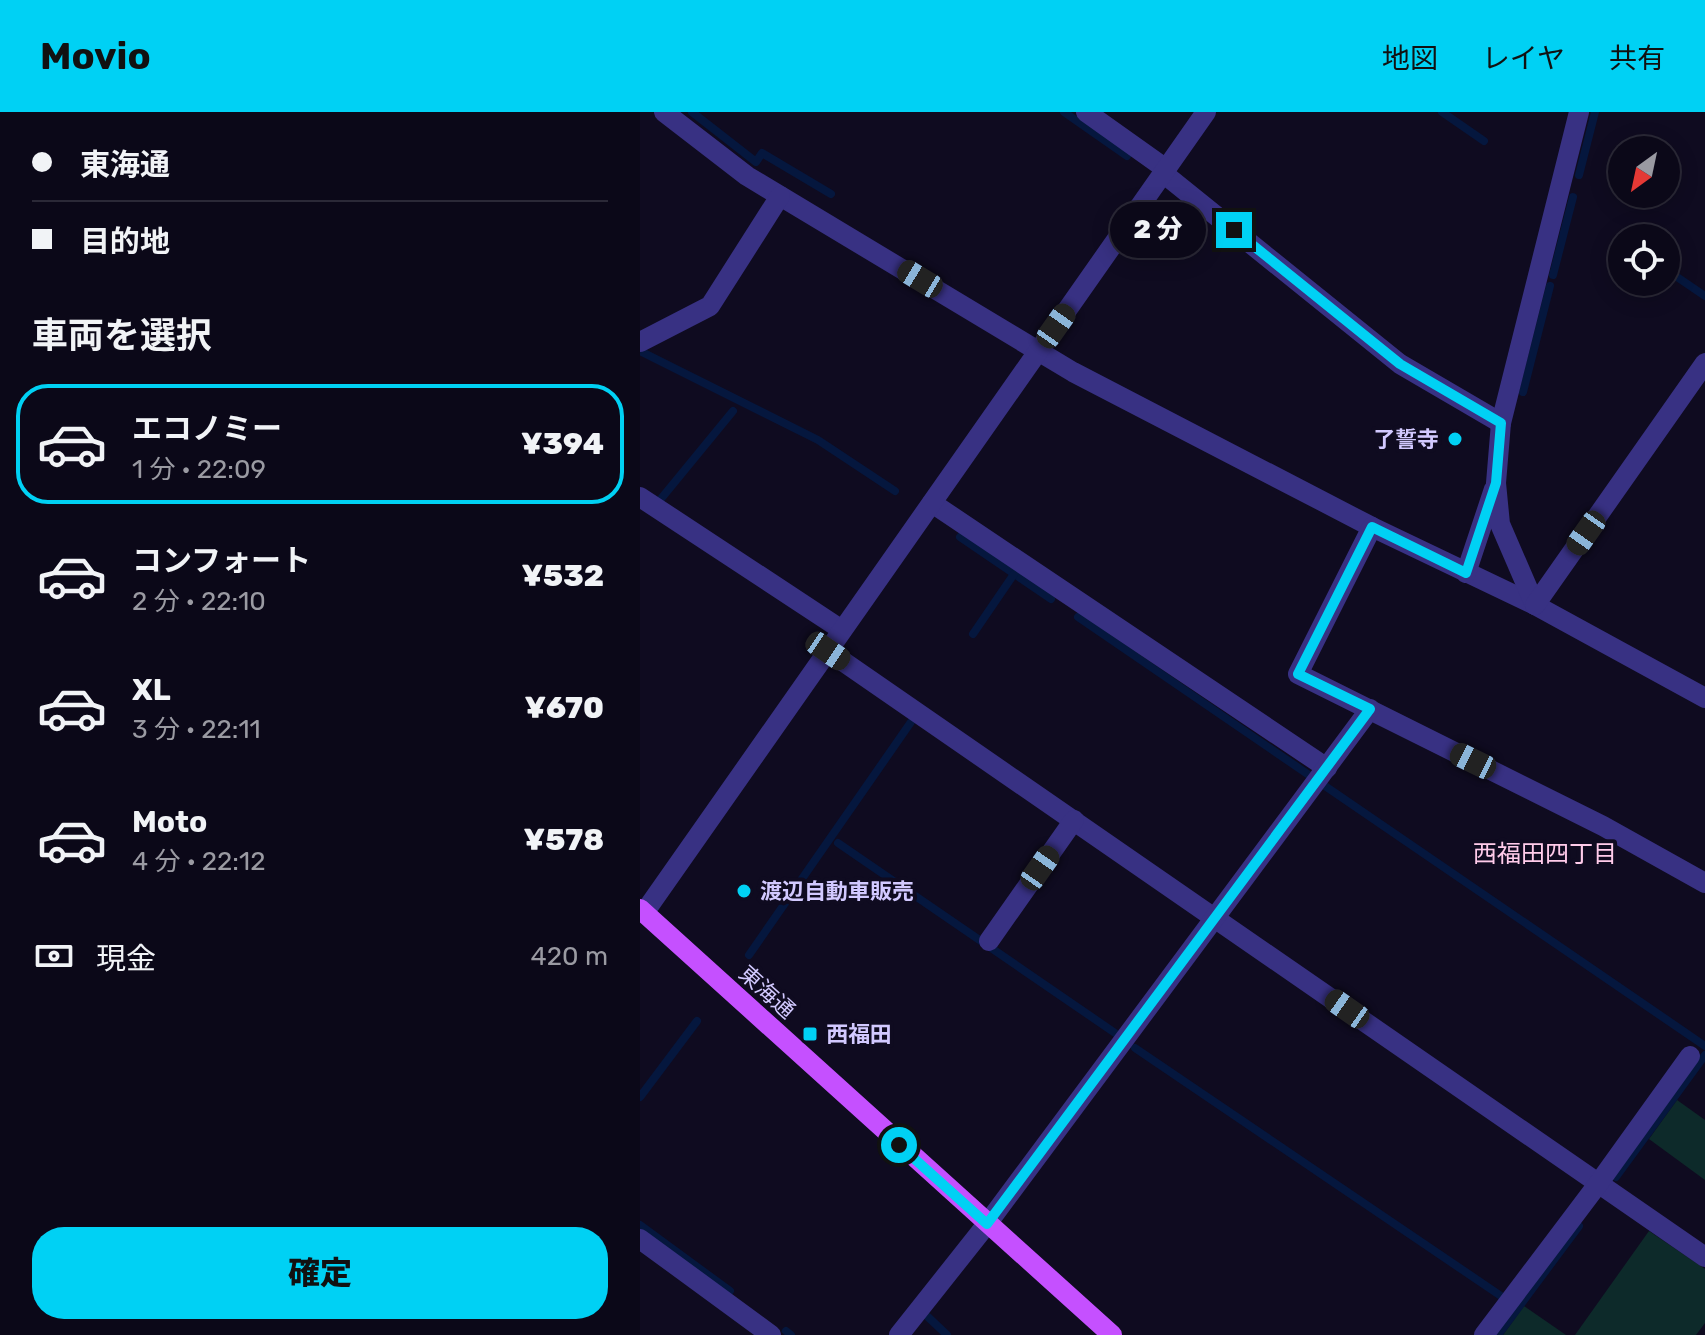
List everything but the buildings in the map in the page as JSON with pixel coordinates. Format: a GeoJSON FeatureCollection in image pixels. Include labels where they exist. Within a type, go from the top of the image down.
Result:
{"type":"FeatureCollection","features":[{"type":"Feature","properties":{"kind":"main road","name":"東海通"},"geometry":{"type":"LineString","coordinates":[[641,913],[1112,1335]]}},
{"type":"Feature","properties":{"kind":"street"},"geometry":{"type":"LineString","coordinates":[[664,112],[747,176],[1073,372],[1372,527],[1535,605],[1705,698]]}},
{"type":"Feature","properties":{"kind":"street"},"geometry":{"type":"LineString","coordinates":[[1086,112],[1165,171],[1400,364],[1501,423]]}},
{"type":"Feature","properties":{"kind":"street"},"geometry":{"type":"LineString","coordinates":[[641,913],[1206,112]]}},
{"type":"Feature","properties":{"kind":"street"},"geometry":{"type":"LineString","coordinates":[[1535,605],[1500,524],[1496,483],[1501,423],[1579,112]]}},
{"type":"Feature","properties":{"kind":"street"},"geometry":{"type":"LineString","coordinates":[[640,342],[710,306],[780,196]]}},
{"type":"Feature","properties":{"kind":"street"},"geometry":{"type":"LineString","coordinates":[[1535,605],[1705,363]]}},
{"type":"Feature","properties":{"kind":"street"},"geometry":{"type":"LineString","coordinates":[[1466,573],[1496,483]]}},
{"type":"Feature","properties":{"kind":"street"},"geometry":{"type":"LineString","coordinates":[[640,497],[842,630]]}},
{"type":"Feature","properties":{"kind":"street"},"geometry":{"type":"LineString","coordinates":[[932,503],[1320,777]]}},
{"type":"Feature","properties":{"kind":"street"},"geometry":{"type":"LineString","coordinates":[[1372,527],[1298,674],[1603,826],[1705,883]]}},
{"type":"Feature","properties":{"kind":"street"},"geometry":{"type":"LineString","coordinates":[[828,651],[1705,1257]]}},
{"type":"Feature","properties":{"kind":"street"},"geometry":{"type":"LineString","coordinates":[[899,1335],[987,1224],[1370,709]]}},
{"type":"Feature","properties":{"kind":"street"},"geometry":{"type":"LineString","coordinates":[[989,941],[1074,820]]}},
{"type":"Feature","properties":{"kind":"street"},"geometry":{"type":"LineString","coordinates":[[1484,1335],[1690,1056]]}},
{"type":"Feature","properties":{"kind":"street"},"geometry":{"type":"LineString","coordinates":[[640,1239],[771,1335]]}},
{"type":"Feature","properties":{"kind":"green space"},"geometry":{"type":"Polygon","coordinates":[[[1677,1100],[1705,1120],[1705,1180],[1649,1139],[1677,1100]]]}},
{"type":"Feature","properties":{"kind":"green space"},"geometry":{"type":"Polygon","coordinates":[[[1649,1231],[1705,1269],[1705,1323],[1696,1335],[1575,1335],[1649,1231]]]}},
{"type":"Feature","properties":{"kind":"green space"},"geometry":{"type":"Polygon","coordinates":[[[1524,1306],[1566,1335],[1503,1335],[1524,1306]]]}},
{"type":"Feature","properties":{"kind":"waterway"},"geometry":{"type":"LineString","coordinates":[[692,112],[756,162],[762,153],[831,194]]}},
{"type":"Feature","properties":{"kind":"waterway"},"geometry":{"type":"LineString","coordinates":[[1064,112],[1127,156]]}},
{"type":"Feature","properties":{"kind":"waterway"},"geometry":{"type":"LineString","coordinates":[[1442,112],[1484,141]]}},
{"type":"Feature","properties":{"kind":"waterway"},"geometry":{"type":"LineString","coordinates":[[1579,175],[1595,112]]}},
{"type":"Feature","properties":{"kind":"waterway"},"geometry":{"type":"LineString","coordinates":[[1553,275],[1573,197]]}},
{"type":"Feature","properties":{"kind":"waterway"},"geometry":{"type":"LineString","coordinates":[[1680,279],[1705,296]]}},
{"type":"Feature","properties":{"kind":"waterway"},"geometry":{"type":"LineString","coordinates":[[1523,392],[1550,286]]}},
{"type":"Feature","properties":{"kind":"waterway"},"geometry":{"type":"LineString","coordinates":[[640,351],[818,440],[895,491]]}},
{"type":"Feature","properties":{"kind":"waterway"},"geometry":{"type":"LineString","coordinates":[[660,500],[733,411]]}},
{"type":"Feature","properties":{"kind":"waterway"},"geometry":{"type":"LineString","coordinates":[[960,537],[1051,599]]}},
{"type":"Feature","properties":{"kind":"waterway"},"geometry":{"type":"LineString","coordinates":[[973,634],[1014,574]]}},
{"type":"Feature","properties":{"kind":"waterway"},"geometry":{"type":"LineString","coordinates":[[1078,617],[1705,1046]]}},
{"type":"Feature","properties":{"kind":"waterway"},"geometry":{"type":"LineString","coordinates":[[749,955],[911,722]]}},
{"type":"Feature","properties":{"kind":"waterway"},"geometry":{"type":"LineString","coordinates":[[838,843],[1115,1033]]}},
{"type":"Feature","properties":{"kind":"waterway"},"geometry":{"type":"LineString","coordinates":[[640,1097],[697,1021]]}},
{"type":"Feature","properties":{"kind":"waterway"},"geometry":{"type":"LineString","coordinates":[[1135,1048],[1501,1296]]}},
{"type":"Feature","properties":{"kind":"waterway"},"geometry":{"type":"LineString","coordinates":[[1616,1177],[1705,1055]]}},
{"type":"Feature","properties":{"kind":"waterway"},"geometry":{"type":"LineString","coordinates":[[640,1225],[730,1291]]}},
{"type":"Feature","properties":{"kind":"waterway"},"geometry":{"type":"LineString","coordinates":[[1498,1335],[1579,1226]]}},
{"type":"Feature","properties":{"kind":"waterway"},"geometry":{"type":"LineString","coordinates":[[928,1317],[947,1335]]}},
{"type":"Feature","properties":{"kind":"waterway"},"geometry":{"type":"LineString","coordinates":[[786,1331],[791,1335]]}},
{"type":"Feature","properties":{"kind":"place","name":"了誓寺"},"geometry":{"type":"Point","coordinates":[1455,439]}},
{"type":"Feature","properties":{"kind":"place","name":"渡辺自動車販売"},"geometry":{"type":"Point","coordinates":[744,891]}},
{"type":"Feature","properties":{"kind":"place","name":"西福田"},"geometry":{"type":"Point","coordinates":[810,1034]}},
{"type":"Feature","properties":{"kind":"district","name":"西福田四丁目"},"geometry":{"type":"Point","coordinates":[1545,854]}},
{"type":"Feature","properties":{"kind":"route"},"geometry":{"type":"LineString","coordinates":[[899,1145],[987,1224],[1370,709],[1298,674],[1372,527],[1466,573],[1496,483],[1501,423],[1400,364],[1234,230]]}}]}
